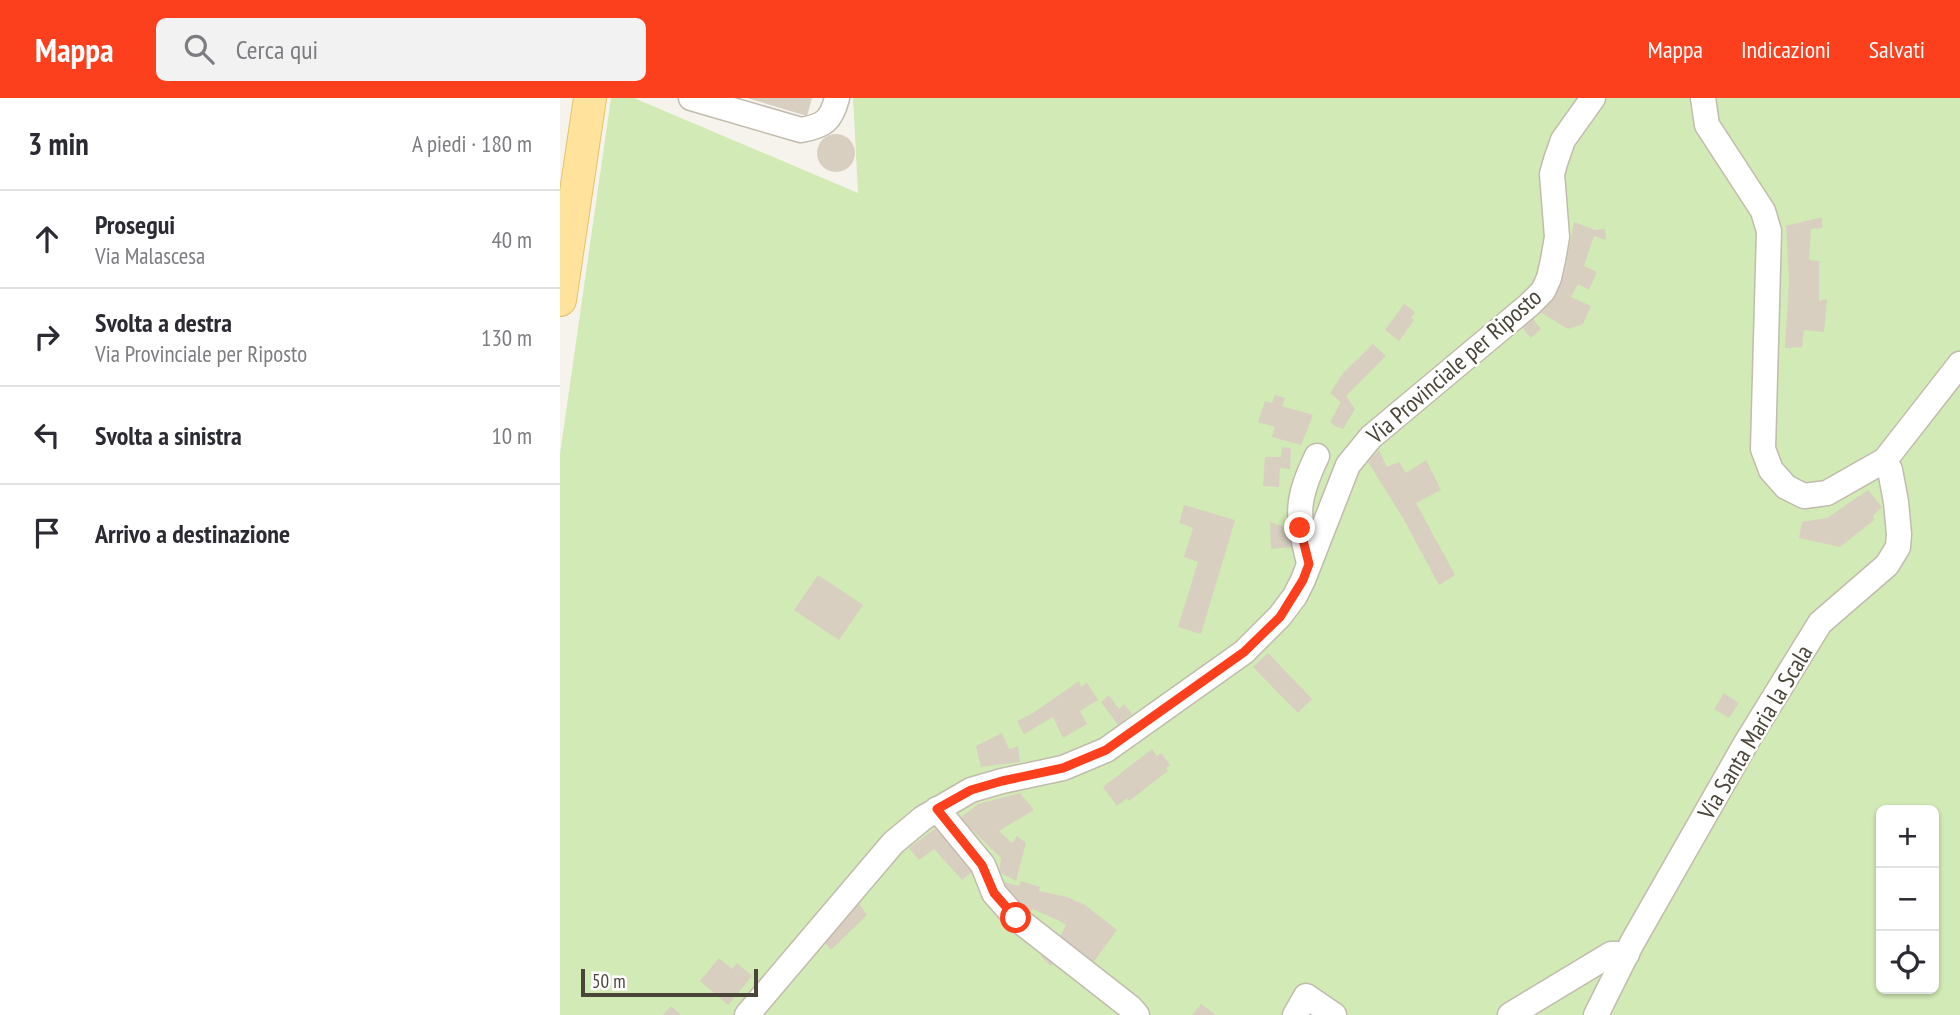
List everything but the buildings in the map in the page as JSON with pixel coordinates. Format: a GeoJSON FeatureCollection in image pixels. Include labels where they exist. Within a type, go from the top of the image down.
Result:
{"type":"FeatureCollection","features":[{"type":"Feature","properties":{"kind":"main road"},"geometry":{"type":"LineString","coordinates":[[560,300],[590,98]]}},
{"type":"Feature","properties":{"kind":"street"},"geometry":{"type":"LineString","coordinates":[[691,98],[801,130],[818,127],[831,116],[837,98]]}},
{"type":"Feature","properties":{"kind":"street","name":"Via Provinciale per Riposto"},"geometry":{"type":"LineString","coordinates":[[747,1015],[893,843],[923,818],[971,790],[1063,768],[1106,750],[1244,652],[1280,617],[1303,580],[1348,465],[1371,437],[1543,291],[1549,278],[1557,237],[1552,174],[1563,140],[1593,98]]}},
{"type":"Feature","properties":{"kind":"street"},"geometry":{"type":"LineString","coordinates":[[1703,98],[1707,125],[1763,211],[1769,231],[1763,449],[1771,470],[1786,487],[1804,496],[1828,493],[1885,460],[1960,364]]}},
{"type":"Feature","properties":{"kind":"street"},"geometry":{"type":"LineString","coordinates":[[1309,564],[1300,528],[1299,507],[1304,483],[1317,456]]}},
{"type":"Feature","properties":{"kind":"street","name":"Via Santa Maria la Scala"},"geometry":{"type":"LineString","coordinates":[[1596,1015],[1626,954],[1746,743],[1820,623],[1887,565],[1898,547],[1896,502],[1890,470],[1885,460]]}},
{"type":"Feature","properties":{"kind":"street"},"geometry":{"type":"LineString","coordinates":[[937,809],[982,865],[994,893],[1016,918],[1103,985],[1137,1015]]}},
{"type":"Feature","properties":{"kind":"street"},"geometry":{"type":"LineString","coordinates":[[1510,1015],[1611,954],[1626,954]]}},
{"type":"Feature","properties":{"kind":"street"},"geometry":{"type":"LineString","coordinates":[[1295,1015],[1306,996],[1334,1015]]}},
{"type":"Feature","properties":{"kind":"green space"},"geometry":{"type":"Polygon","coordinates":[[[611,98],[634,98],[858,193],[853,98],[1960,98],[1960,1015],[560,1015],[560,454],[611,98]]]}},
{"type":"Feature","properties":{"kind":"route"},"geometry":{"type":"LineString","coordinates":[[1016,918],[994,893],[982,865],[937,809],[971,790],[1063,768],[1106,750],[1244,652],[1280,617],[1303,580],[1309,564],[1300,528]]}}]}
